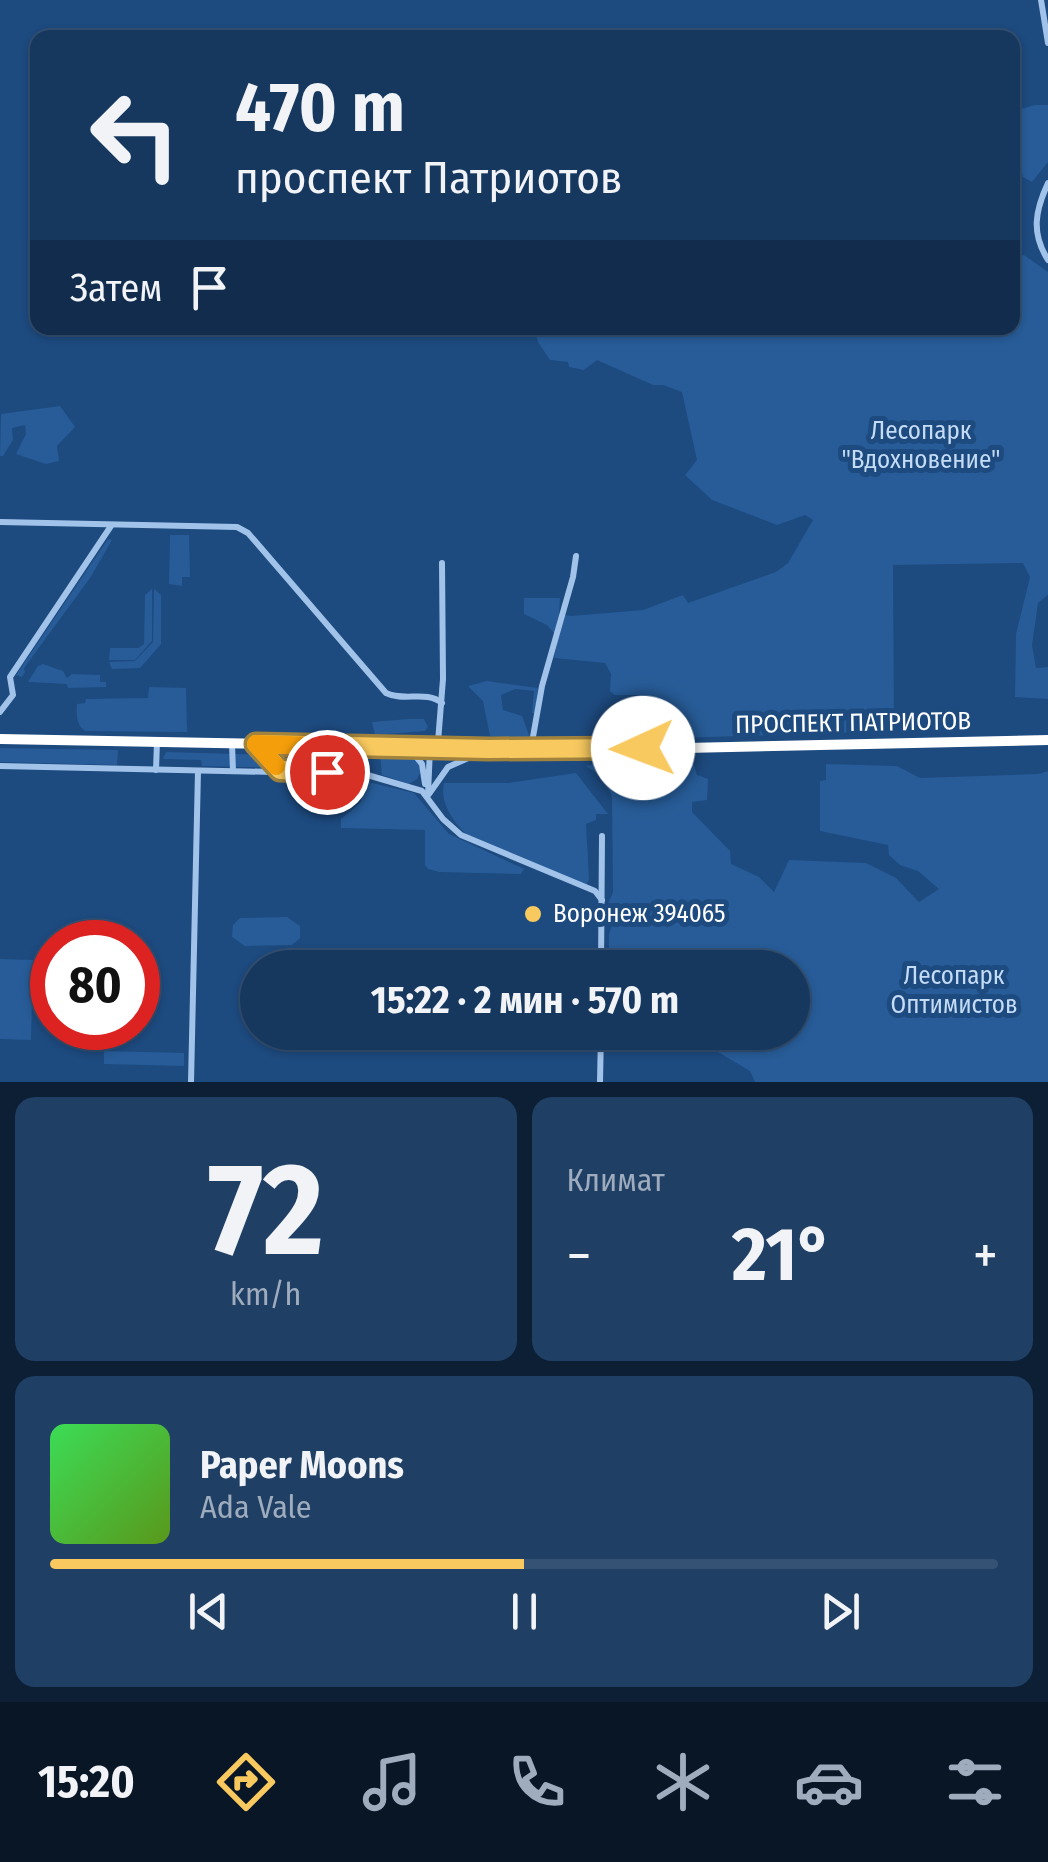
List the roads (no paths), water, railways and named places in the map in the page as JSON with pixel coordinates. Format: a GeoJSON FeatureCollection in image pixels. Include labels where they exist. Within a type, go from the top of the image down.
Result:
{"type":"FeatureCollection","features":[{"type":"Feature","properties":{"kind":"highway","name":"ПРОСПЕКТ ПАТРИОТОВ"},"geometry":{"type":"LineString","coordinates":[[0,739],[489,749],[1048,740]]}},
{"type":"Feature","properties":{"kind":"street"},"geometry":{"type":"LineString","coordinates":[[1041,0],[1048,43]]}},
{"type":"Feature","properties":{"kind":"street"},"geometry":{"type":"LineString","coordinates":[[1048,183],[1038,203],[1035,231],[1048,260]]}},
{"type":"Feature","properties":{"kind":"street"},"geometry":{"type":"LineString","coordinates":[[1038,203],[1048,203]]}},
{"type":"Feature","properties":{"kind":"street"},"geometry":{"type":"LineString","coordinates":[[0,522],[238,527],[248,533],[386,694],[434,697],[442,703]]}},
{"type":"Feature","properties":{"kind":"street"},"geometry":{"type":"LineString","coordinates":[[0,712],[14,695],[10,676],[112,524]]}},
{"type":"Feature","properties":{"kind":"street"},"geometry":{"type":"LineString","coordinates":[[530,749],[576,556]]}},
{"type":"Feature","properties":{"kind":"street"},"geometry":{"type":"LineString","coordinates":[[428,795],[430,748],[438,742],[442,703],[442,563]]}},
{"type":"Feature","properties":{"kind":"street"},"geometry":{"type":"LineString","coordinates":[[156,770],[158,742]]}},
{"type":"Feature","properties":{"kind":"street"},"geometry":{"type":"LineString","coordinates":[[232,744],[233,771]]}},
{"type":"Feature","properties":{"kind":"street"},"geometry":{"type":"LineString","coordinates":[[256,744],[280,770]]}},
{"type":"Feature","properties":{"kind":"street"},"geometry":{"type":"LineString","coordinates":[[409,748],[422,764],[428,795],[443,819],[461,835],[594,890],[602,900]]}},
{"type":"Feature","properties":{"kind":"street"},"geometry":{"type":"LineString","coordinates":[[428,795],[455,762],[489,749]]}},
{"type":"Feature","properties":{"kind":"street"},"geometry":{"type":"LineString","coordinates":[[0,766],[364,774],[414,786],[428,795]]}},
{"type":"Feature","properties":{"kind":"street"},"geometry":{"type":"LineString","coordinates":[[190,1082],[198,771]]}},
{"type":"Feature","properties":{"kind":"street"},"geometry":{"type":"LineString","coordinates":[[601,950],[602,836]]}},
{"type":"Feature","properties":{"kind":"street"},"geometry":{"type":"LineString","coordinates":[[600,1082],[601,1050]]}},
{"type":"Feature","properties":{"kind":"place","name":"Воронеж 394065"},"geometry":{"type":"Point","coordinates":[533,914]}},
{"type":"Feature","properties":{"kind":"park label","name":"Лесопарк \"Вдохновение\""},"geometry":{"type":"Point","coordinates":[921,446]}},
{"type":"Feature","properties":{"kind":"park label","name":"Лесопарк Оптимистов"},"geometry":{"type":"Point","coordinates":[954,990]}}]}
